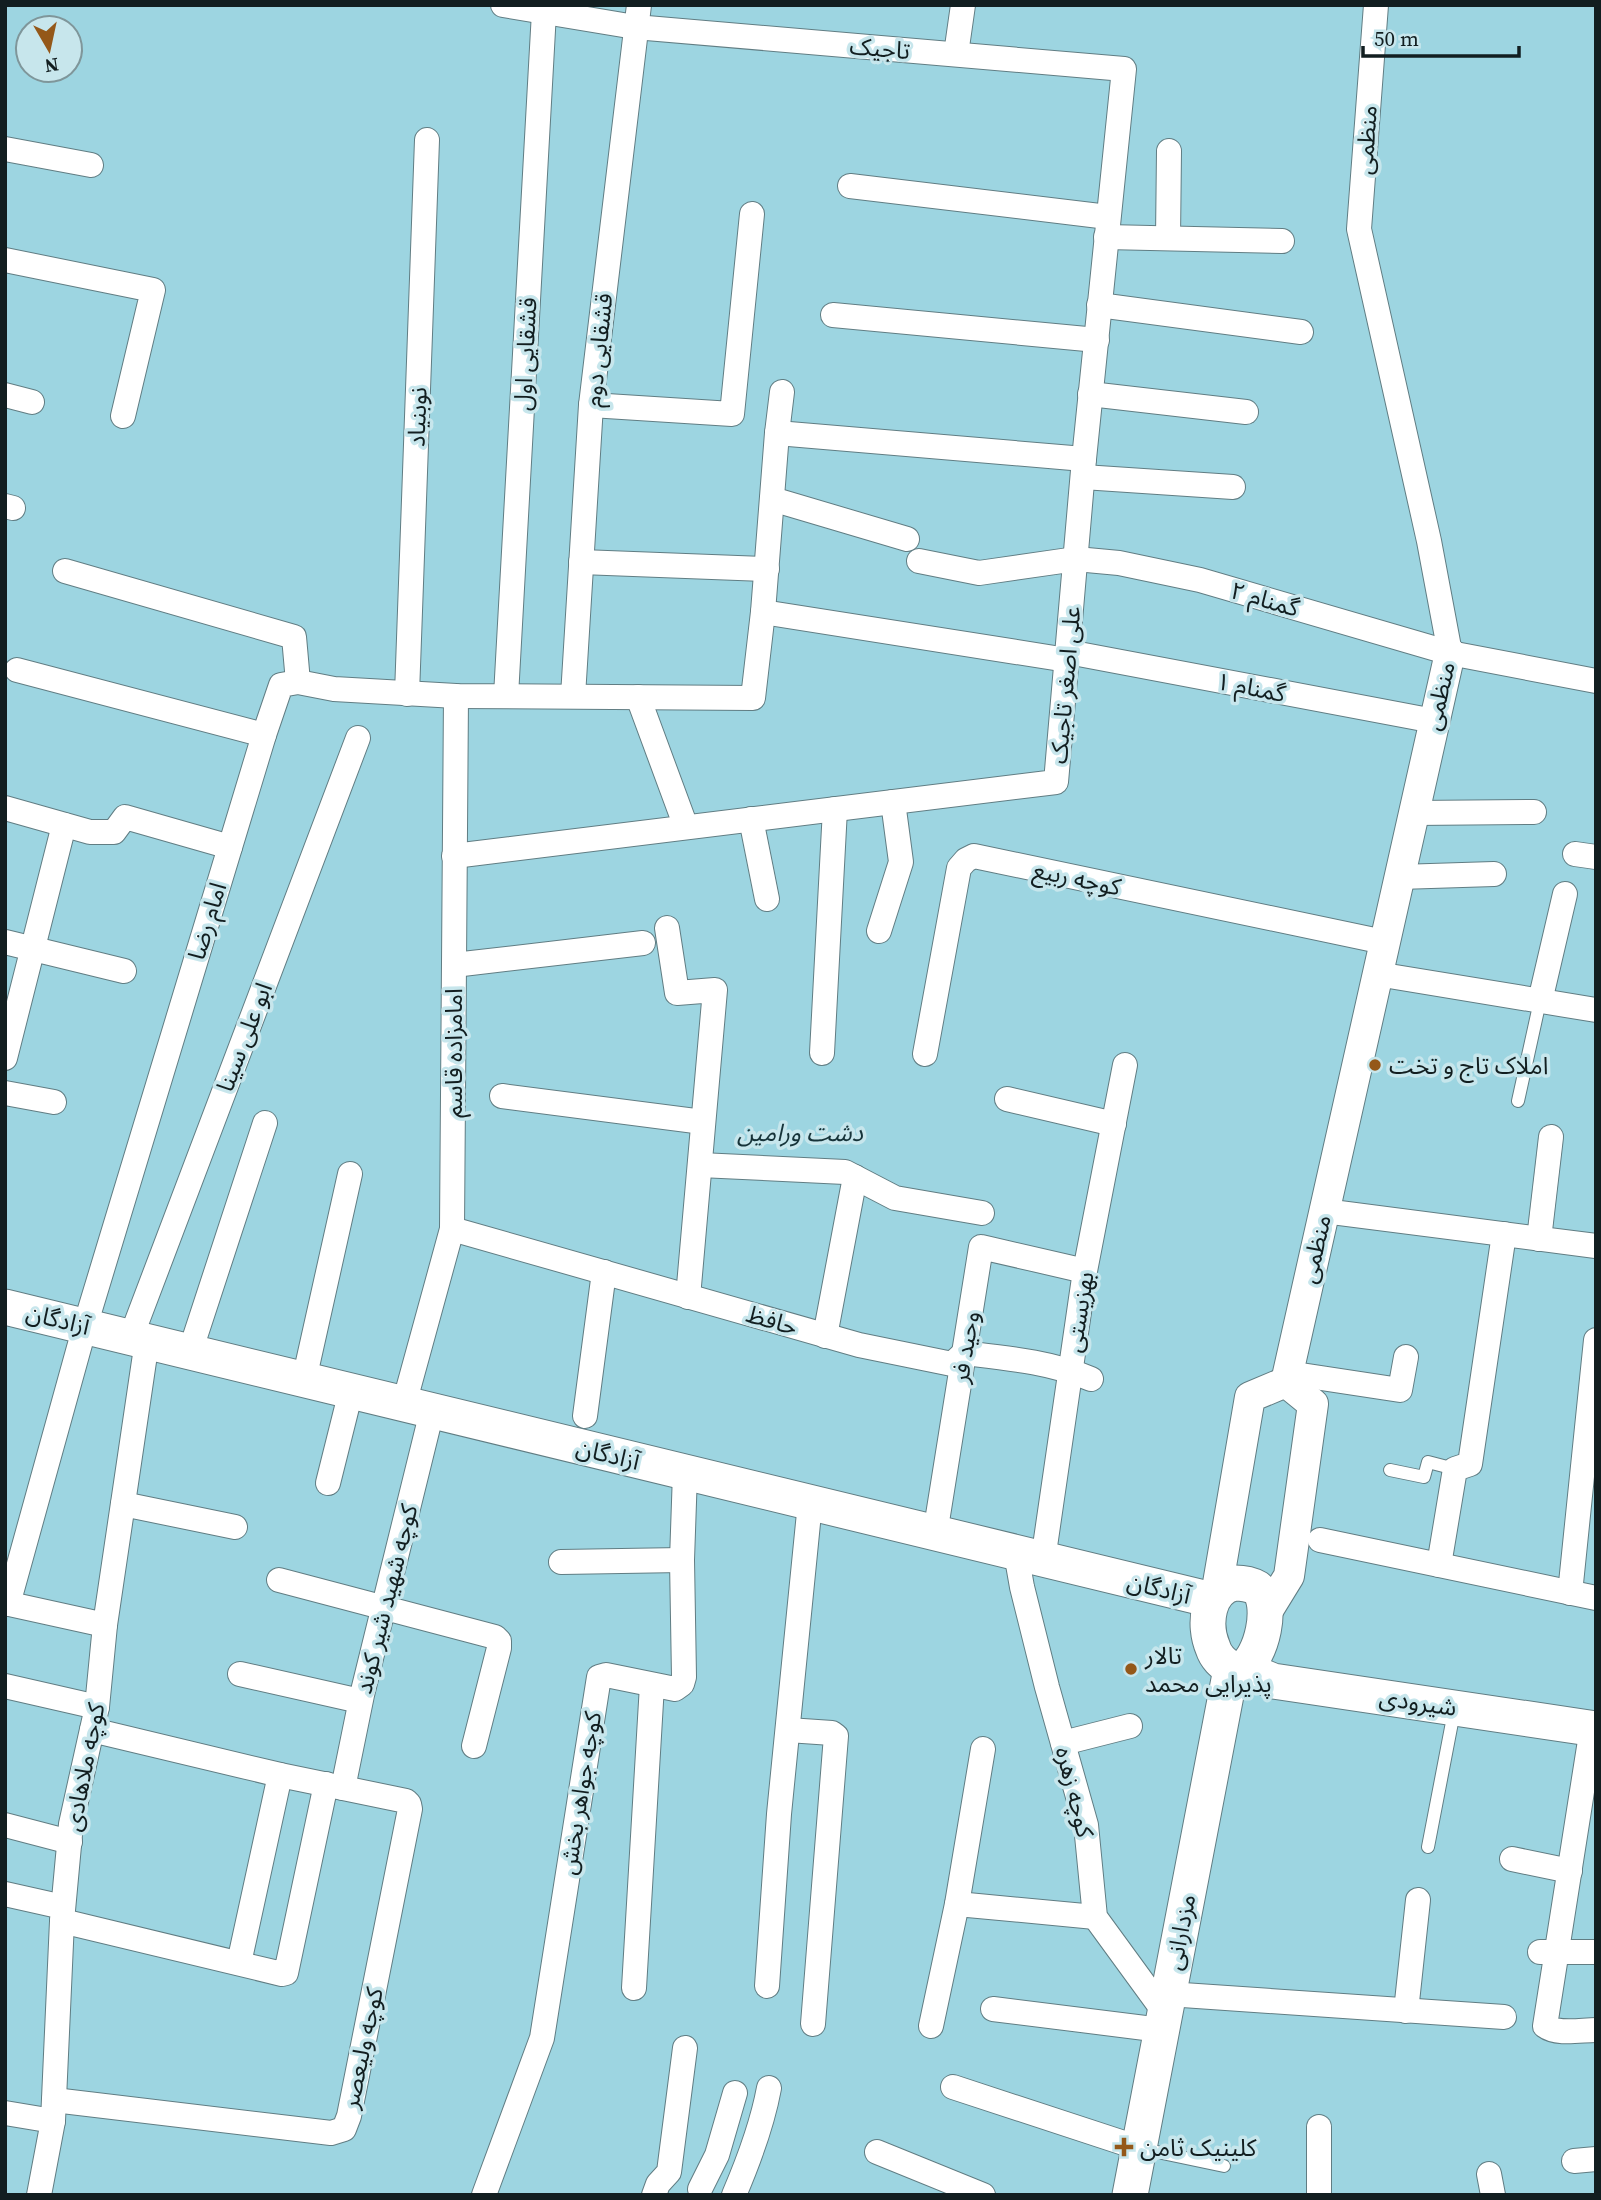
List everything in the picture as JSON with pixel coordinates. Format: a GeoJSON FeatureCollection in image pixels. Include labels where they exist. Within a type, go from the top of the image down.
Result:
{"type":"FeatureCollection","features":[{"type":"Feature","properties":{"kind":"main road","name":"آزادگان"},"geometry":{"type":"LineString","coordinates":[[5,1307],[1029,1557],[1214,1598]]}},
{"type":"Feature","properties":{"kind":"main road"},"geometry":{"type":"LineString","coordinates":[[1236,1583],[1256,1587],[1262,1594],[1265,1615],[1260,1644],[1252,1660],[1237,1668],[1220,1661],[1209,1632],[1214,1598],[1226,1585],[1236,1583]]}},
{"type":"Feature","properties":{"kind":"main road","name":"شیرودی"},"geometry":{"type":"LineString","coordinates":[[1237,1668],[1272,1681],[1594,1728]]}},
{"type":"Feature","properties":{"kind":"main road","name":"مزدارانی"},"geometry":{"type":"LineString","coordinates":[[1130,2195],[1165,2012],[1237,1668]]}},
{"type":"Feature","properties":{"kind":"street","name":"تاجیک"},"geometry":{"type":"LineString","coordinates":[[503,5],[544,12],[637,16],[956,54],[1124,69]]}},
{"type":"Feature","properties":{"kind":"street"},"geometry":{"type":"LineString","coordinates":[[956,54],[963,5]]}},
{"type":"Feature","properties":{"kind":"street","name":"منظمی"},"geometry":{"type":"LineString","coordinates":[[1287,1377],[1450,653],[1429,541],[1359,229],[1376,5]]}},
{"type":"Feature","properties":{"kind":"street","name":"قشقایی اول"},"geometry":{"type":"LineString","coordinates":[[506,696],[544,12]]}},
{"type":"Feature","properties":{"kind":"street","name":"قشقایی دوم"},"geometry":{"type":"LineString","coordinates":[[573,696],[591,405],[637,16]]}},
{"type":"Feature","properties":{"kind":"street","name":"علی اصغر تاجیک"},"geometry":{"type":"LineString","coordinates":[[454,856],[1056,782],[1090,394],[1124,69]]}},
{"type":"Feature","properties":{"kind":"street","name":"نوبنیاد"},"geometry":{"type":"LineString","coordinates":[[407,694],[427,140]]}},
{"type":"Feature","properties":{"kind":"street"},"geometry":{"type":"LineString","coordinates":[[5,149],[90,165]]}},
{"type":"Feature","properties":{"kind":"street"},"geometry":{"type":"LineString","coordinates":[[1168,238],[1170,151]]}},
{"type":"Feature","properties":{"kind":"street"},"geometry":{"type":"LineString","coordinates":[[850,186],[1168,238],[1282,240]]}},
{"type":"Feature","properties":{"kind":"street"},"geometry":{"type":"LineString","coordinates":[[591,405],[732,414],[752,214]]}},
{"type":"Feature","properties":{"kind":"street"},"geometry":{"type":"LineString","coordinates":[[5,260],[153,290],[123,416]]}},
{"type":"Feature","properties":{"kind":"street"},"geometry":{"type":"LineString","coordinates":[[1099,305],[1301,332]]}},
{"type":"Feature","properties":{"kind":"street"},"geometry":{"type":"LineString","coordinates":[[833,315],[1097,340]]}},
{"type":"Feature","properties":{"kind":"street"},"geometry":{"type":"LineString","coordinates":[[65,571],[294,638],[298,682],[334,689],[456,696],[753,698],[782,392]]}},
{"type":"Feature","properties":{"kind":"street"},"geometry":{"type":"LineString","coordinates":[[1090,394],[1246,412]]}},
{"type":"Feature","properties":{"kind":"street"},"geometry":{"type":"LineString","coordinates":[[5,395],[32,402]]}},
{"type":"Feature","properties":{"kind":"street"},"geometry":{"type":"LineString","coordinates":[[777,433],[1233,487]]}},
{"type":"Feature","properties":{"kind":"street"},"geometry":{"type":"LineString","coordinates":[[772,499],[907,539]]}},
{"type":"Feature","properties":{"kind":"street","name":"گمنام ۲"},"geometry":{"type":"LineString","coordinates":[[919,561],[979,573],[1076,559],[1119,563],[1200,580],[1450,653],[1596,681]]}},
{"type":"Feature","properties":{"kind":"street"},"geometry":{"type":"LineString","coordinates":[[581,562],[767,569]]}},
{"type":"Feature","properties":{"kind":"street","name":"گمنام ۱"},"geometry":{"type":"LineString","coordinates":[[763,612],[1067,656],[1434,721]]}},
{"type":"Feature","properties":{"kind":"street"},"geometry":{"type":"LineString","coordinates":[[17,670],[264,735]]}},
{"type":"Feature","properties":{"kind":"street","name":"امام رضا"},"geometry":{"type":"LineString","coordinates":[[7,1604],[85,1326],[264,735],[281,685],[298,682]]}},
{"type":"Feature","properties":{"kind":"street","name":"امامزاده قاسم"},"geometry":{"type":"LineString","coordinates":[[418,1407],[452,1229],[456,696]]}},
{"type":"Feature","properties":{"kind":"street"},"geometry":{"type":"LineString","coordinates":[[638,697],[686,827]]}},
{"type":"Feature","properties":{"kind":"street","name":"ابو علی سینا"},"geometry":{"type":"LineString","coordinates":[[139,1339],[358,738]]}},
{"type":"Feature","properties":{"kind":"street"},"geometry":{"type":"LineString","coordinates":[[879,931],[901,862],[893,802]]}},
{"type":"Feature","properties":{"kind":"street"},"geometry":{"type":"LineString","coordinates":[[5,808],[90,832],[114,832],[125,817],[230,847]]}},
{"type":"Feature","properties":{"kind":"street"},"geometry":{"type":"LineString","coordinates":[[821,1053],[835,809]]}},
{"type":"Feature","properties":{"kind":"street"},"geometry":{"type":"LineString","coordinates":[[1413,813],[1534,812]]}},
{"type":"Feature","properties":{"kind":"street"},"geometry":{"type":"LineString","coordinates":[[751,819],[767,899]]}},
{"type":"Feature","properties":{"kind":"street"},"geometry":{"type":"LineString","coordinates":[[5,1058],[64,825]]}},
{"type":"Feature","properties":{"kind":"street","name":"کوچه ربیع"},"geometry":{"type":"LineString","coordinates":[[925,1054],[959,869],[966,860],[974,856],[1384,942]]}},
{"type":"Feature","properties":{"kind":"street"},"geometry":{"type":"LineString","coordinates":[[1399,877],[1494,874]]}},
{"type":"Feature","properties":{"kind":"street"},"geometry":{"type":"LineString","coordinates":[[1540,1001],[1564,894]]}},
{"type":"Feature","properties":{"kind":"street"},"geometry":{"type":"LineString","coordinates":[[667,928],[677,993],[715,990],[688,1297]]}},
{"type":"Feature","properties":{"kind":"street"},"geometry":{"type":"LineString","coordinates":[[5,942],[124,971]]}},
{"type":"Feature","properties":{"kind":"street"},"geometry":{"type":"LineString","coordinates":[[454,965],[643,943]]}},
{"type":"Feature","properties":{"kind":"street"},"geometry":{"type":"LineString","coordinates":[[1377,974],[1596,1010]]}},
{"type":"Feature","properties":{"kind":"street","name":"بهزیستی"},"geometry":{"type":"LineString","coordinates":[[1029,1557],[1080,1374],[1075,1269],[1114,1124],[1125,1065]]}},
{"type":"Feature","properties":{"kind":"street"},"geometry":{"type":"LineString","coordinates":[[5,1093],[54,1102]]}},
{"type":"Feature","properties":{"kind":"street"},"geometry":{"type":"LineString","coordinates":[[502,1096],[703,1122]]}},
{"type":"Feature","properties":{"kind":"street"},"geometry":{"type":"LineString","coordinates":[[1007,1099],[1114,1124]]}},
{"type":"Feature","properties":{"kind":"street"},"geometry":{"type":"LineString","coordinates":[[190,1352],[265,1123]]}},
{"type":"Feature","properties":{"kind":"street"},"geometry":{"type":"LineString","coordinates":[[1539,1239],[1550,1137]]}},
{"type":"Feature","properties":{"kind":"street"},"geometry":{"type":"LineString","coordinates":[[700,1164],[845,1172],[895,1198],[982,1213]]}},
{"type":"Feature","properties":{"kind":"street"},"geometry":{"type":"LineString","coordinates":[[304,1380],[350,1174]]}},
{"type":"Feature","properties":{"kind":"street"},"geometry":{"type":"LineString","coordinates":[[825,1336],[855,1177]]}},
{"type":"Feature","properties":{"kind":"street"},"geometry":{"type":"LineString","coordinates":[[1324,1211],[1596,1246]]}},
{"type":"Feature","properties":{"kind":"street","name":"حافظ"},"geometry":{"type":"LineString","coordinates":[[452,1229],[859,1345],[952,1364],[964,1353],[1009,1358],[1080,1374]]}},
{"type":"Feature","properties":{"kind":"street"},"geometry":{"type":"LineString","coordinates":[[1439,1565],[1455,1469],[1470,1464],[1504,1234]]}},
{"type":"Feature","properties":{"kind":"street","name":"وحید فر"},"geometry":{"type":"LineString","coordinates":[[935,1534],[981,1247],[1075,1269]]}},
{"type":"Feature","properties":{"kind":"street"},"geometry":{"type":"LineString","coordinates":[[585,1416],[604,1272]]}},
{"type":"Feature","properties":{"kind":"street","name":"کوچه ملاهادی"},"geometry":{"type":"LineString","coordinates":[[45,2194],[54,2110],[63,1914],[71,1825],[95,1719],[105,1625],[123,1504],[139,1339]]}},
{"type":"Feature","properties":{"kind":"street"},"geometry":{"type":"LineString","coordinates":[[1570,1593],[1596,1340]]}},
{"type":"Feature","properties":{"kind":"street"},"geometry":{"type":"LineString","coordinates":[[1214,1598],[1250,1397],[1287,1377],[1400,1390],[1406,1357]]}},
{"type":"Feature","properties":{"kind":"street"},"geometry":{"type":"LineString","coordinates":[[1265,1615],[1289,1576],[1313,1404],[1287,1377]]}},
{"type":"Feature","properties":{"kind":"street"},"geometry":{"type":"LineString","coordinates":[[328,1483],[351,1391]]}},
{"type":"Feature","properties":{"kind":"street","name":"کوچه شهید شیر کوند"},"geometry":{"type":"LineString","coordinates":[[239,1963],[286,1973],[384,1606],[418,1407]]}},
{"type":"Feature","properties":{"kind":"street","name":"کوچه جواهر بخش"},"geometry":{"type":"LineString","coordinates":[[484,2195],[542,2038],[598,1677],[606,1675],[676,1689],[682,1684],[684,1677],[682,1560],[685,1473]]}},
{"type":"Feature","properties":{"kind":"street"},"geometry":{"type":"LineString","coordinates":[[768,1986],[779,1814],[810,1503]]}},
{"type":"Feature","properties":{"kind":"street"},"geometry":{"type":"LineString","coordinates":[[123,1504],[235,1527]]}},
{"type":"Feature","properties":{"kind":"street"},"geometry":{"type":"LineString","coordinates":[[1320,1540],[1596,1598]]}},
{"type":"Feature","properties":{"kind":"street","name":"کوچه زهره"},"geometry":{"type":"LineString","coordinates":[[1029,1557],[1022,1587],[1086,1825],[1095,1917]]}},
{"type":"Feature","properties":{"kind":"street"},"geometry":{"type":"LineString","coordinates":[[561,1562],[682,1560]]}},
{"type":"Feature","properties":{"kind":"street"},"geometry":{"type":"LineString","coordinates":[[279,1580],[495,1637],[499,1641],[474,1746]]}},
{"type":"Feature","properties":{"kind":"street"},"geometry":{"type":"LineString","coordinates":[[7,1604],[105,1625]]}},
{"type":"Feature","properties":{"kind":"street"},"geometry":{"type":"LineString","coordinates":[[240,1674],[360,1701]]}},
{"type":"Feature","properties":{"kind":"street"},"geometry":{"type":"LineString","coordinates":[[634,1989],[652,1685]]}},
{"type":"Feature","properties":{"kind":"street"},"geometry":{"type":"LineString","coordinates":[[5,1686],[95,1719],[280,1775],[335,1786]]}},
{"type":"Feature","properties":{"kind":"street"},"geometry":{"type":"LineString","coordinates":[[1063,1743],[1129,1726]]}},
{"type":"Feature","properties":{"kind":"street"},"geometry":{"type":"LineString","coordinates":[[1594,1728],[1570,1871],[1548,1952],[1545,2026],[1556,2030],[1596,2030]]}},
{"type":"Feature","properties":{"kind":"street"},"geometry":{"type":"LineString","coordinates":[[788,1730],[832,1733],[836,1736],[813,2024]]}},
{"type":"Feature","properties":{"kind":"street"},"geometry":{"type":"LineString","coordinates":[[931,2026],[957,1904],[983,1749]]}},
{"type":"Feature","properties":{"kind":"street"},"geometry":{"type":"LineString","coordinates":[[5,1894],[63,1914],[239,1963],[280,1775]]}},
{"type":"Feature","properties":{"kind":"street","name":"کوچه ولیعصر"},"geometry":{"type":"LineString","coordinates":[[54,2110],[331,2133],[344,2129],[349,2116],[410,1809],[406,1801],[335,1786]]}},
{"type":"Feature","properties":{"kind":"street"},"geometry":{"type":"LineString","coordinates":[[5,1825],[70,1842]]}},
{"type":"Feature","properties":{"kind":"street"},"geometry":{"type":"LineString","coordinates":[[1513,1859],[1570,1871]]}},
{"type":"Feature","properties":{"kind":"street"},"geometry":{"type":"LineString","coordinates":[[1406,2011],[1418,1900]]}},
{"type":"Feature","properties":{"kind":"street"},"geometry":{"type":"LineString","coordinates":[[957,1904],[1095,1917],[1165,2012]]}},
{"type":"Feature","properties":{"kind":"street"},"geometry":{"type":"LineString","coordinates":[[1548,1952],[1596,1952]]}},
{"type":"Feature","properties":{"kind":"street"},"geometry":{"type":"LineString","coordinates":[[993,2009],[1165,2012],[1406,2011],[1504,2017]]}},
{"type":"Feature","properties":{"kind":"street"},"geometry":{"type":"LineString","coordinates":[[654,2195],[658,2184],[669,2172],[685,2049]]}},
{"type":"Feature","properties":{"kind":"street"},"geometry":{"type":"LineString","coordinates":[[953,2087],[1139,2148]]}},
{"type":"Feature","properties":{"kind":"street"},"geometry":{"type":"LineString","coordinates":[[734,2195],[764,2116],[769,2088]]}},
{"type":"Feature","properties":{"kind":"street"},"geometry":{"type":"LineString","coordinates":[[669,2172],[705,2192],[735,2094]]}},
{"type":"Feature","properties":{"kind":"street"},"geometry":{"type":"LineString","coordinates":[[5,2113],[54,2110]]}},
{"type":"Feature","properties":{"kind":"street"},"geometry":{"type":"LineString","coordinates":[[1319,2126],[1319,2195]]}},
{"type":"Feature","properties":{"kind":"street"},"geometry":{"type":"LineString","coordinates":[[877,2152],[983,2195]]}},
{"type":"Feature","properties":{"kind":"lane"},"geometry":{"type":"LineString","coordinates":[[1518,1101],[1540,1001]]}},
{"type":"Feature","properties":{"kind":"lane"},"geometry":{"type":"LineString","coordinates":[[1390,1470],[1424,1477],[1428,1462],[1455,1469]]}},
{"type":"Feature","properties":{"kind":"lane"},"geometry":{"type":"LineString","coordinates":[[1428,1847],[1455,1708]]}},
{"type":"Feature","properties":{"kind":"lane"},"geometry":{"type":"LineString","coordinates":[[1139,2148],[1224,2166]]}},
{"type":"Feature","properties":{"kind":"green space","name":"دشت ورامین"},"geometry":{"type":"Polygon","coordinates":[[[5,5],[1596,5],[1596,2195],[5,2195],[5,5]]]}},
{"type":"Feature","properties":{"kind":"place","name":"املاک تاج و تخت"},"geometry":{"type":"Point","coordinates":[1375,1065]}},
{"type":"Feature","properties":{"kind":"place","name":"تالار پذیرایی محمد"},"geometry":{"type":"Point","coordinates":[1131,1669]}},
{"type":"Feature","properties":{"kind":"place","name":"کلینیک ثامن"},"geometry":{"type":"Point","coordinates":[1124,2147]}}]}
